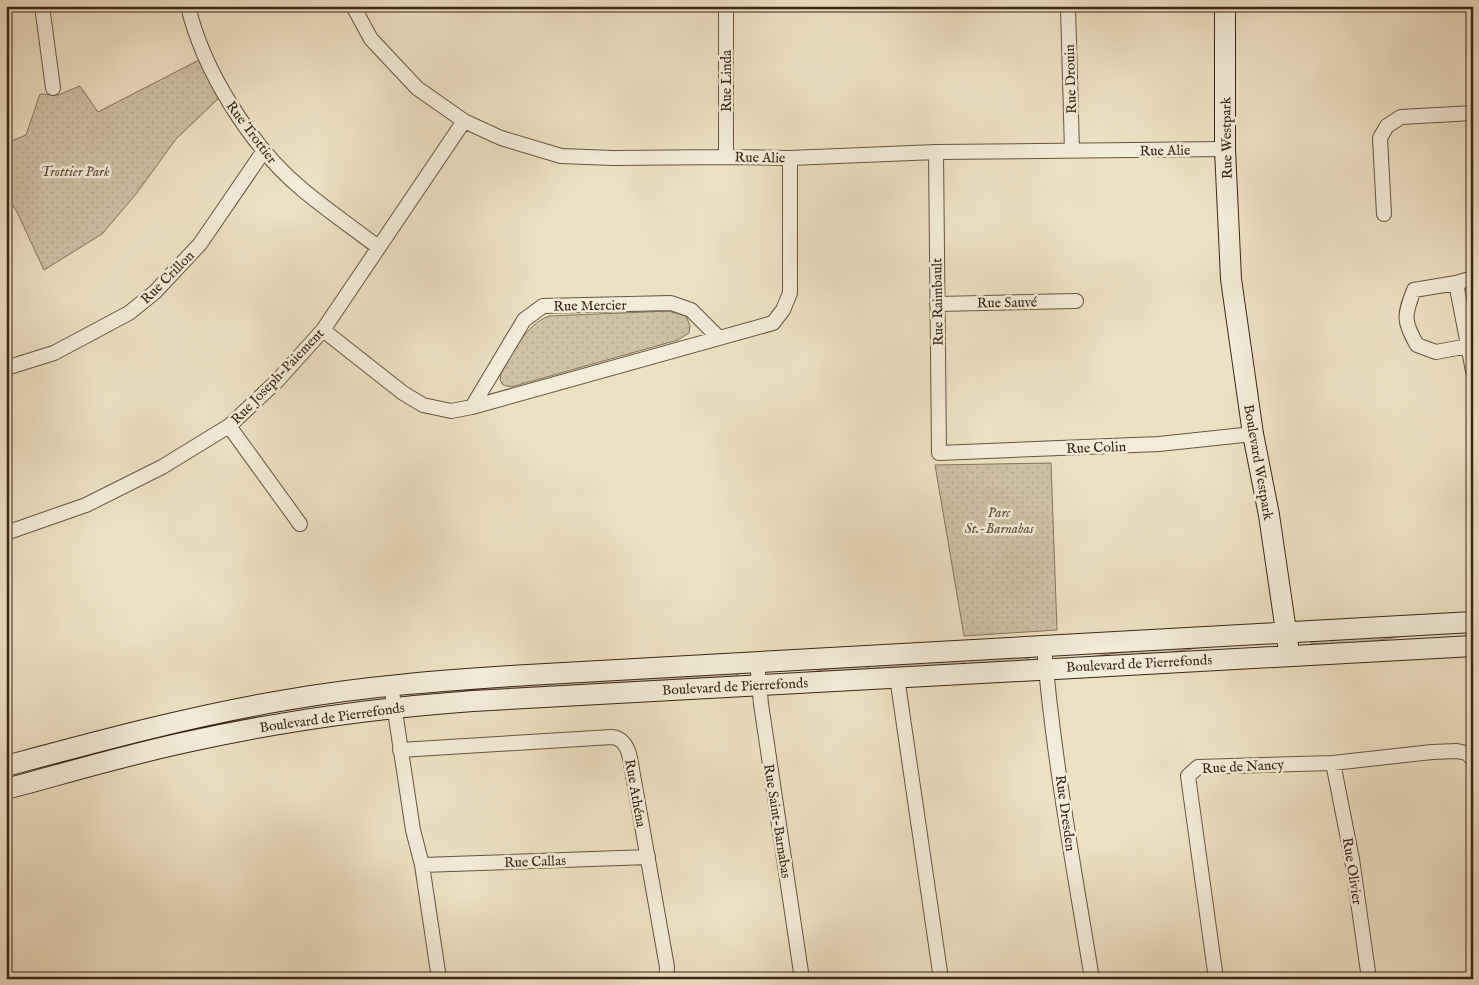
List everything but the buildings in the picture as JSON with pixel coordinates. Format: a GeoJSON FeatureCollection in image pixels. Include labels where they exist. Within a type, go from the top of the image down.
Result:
{"type":"FeatureCollection","features":[{"type":"Feature","properties":{"kind":"main road","name":"Rue Westpark"},"geometry":{"type":"LineString","coordinates":[[1224,6],[1225,149],[1230,270]]}},
{"type":"Feature","properties":{"kind":"main road","name":"Boulevard Westpark"},"geometry":{"type":"LineString","coordinates":[[1230,270],[1253,434],[1269,516],[1289,655]]}},
{"type":"Feature","properties":{"kind":"main road","name":"Boulevard de Pierrefonds"},"geometry":{"type":"LineString","coordinates":[[6,766],[99,740],[207,715],[288,699],[392,685],[457,679],[1473,622]]}},
{"type":"Feature","properties":{"kind":"main road","name":"Boulevard de Pierrefonds"},"geometry":{"type":"LineString","coordinates":[[6,789],[185,742],[307,719],[394,707],[473,700],[1473,646]]}},
{"type":"Feature","properties":{"kind":"street"},"geometry":{"type":"LineString","coordinates":[[42,6],[53,88]]}},
{"type":"Feature","properties":{"kind":"street","name":"Rue Trottier"},"geometry":{"type":"LineString","coordinates":[[188,6],[192,26],[217,81],[231,106],[263,152],[302,189],[378,248]]}},
{"type":"Feature","properties":{"kind":"street","name":"Rue Alie"},"geometry":{"type":"LineString","coordinates":[[353,6],[371,39],[417,88],[464,121],[501,138],[567,156],[614,158],[726,156],[790,158],[936,152],[1225,149]]}},
{"type":"Feature","properties":{"kind":"street","name":"Rue Linda"},"geometry":{"type":"LineString","coordinates":[[726,6],[726,156]]}},
{"type":"Feature","properties":{"kind":"street","name":"Rue Drouin"},"geometry":{"type":"LineString","coordinates":[[1068,6],[1072,151]]}},
{"type":"Feature","properties":{"kind":"street"},"geometry":{"type":"LineString","coordinates":[[1384,214],[1380,138],[1386,126],[1401,117],[1473,114]]}},
{"type":"Feature","properties":{"kind":"street","name":"Rue Joseph-Paiement"},"geometry":{"type":"LineString","coordinates":[[6,533],[86,505],[162,467],[229,426],[277,381],[323,330],[464,121]]}},
{"type":"Feature","properties":{"kind":"street","name":"Rue Crillon"},"geometry":{"type":"LineString","coordinates":[[6,368],[54,353],[129,313],[155,292],[200,244],[263,152]]}},
{"type":"Feature","properties":{"kind":"street","name":"Rue Raimbault"},"geometry":{"type":"LineString","coordinates":[[936,152],[939,453]]}},
{"type":"Feature","properties":{"kind":"street"},"geometry":{"type":"LineString","coordinates":[[323,330],[403,393],[423,404],[451,411],[472,407],[772,323],[784,310],[790,293],[790,158]]}},
{"type":"Feature","properties":{"kind":"street"},"geometry":{"type":"LineString","coordinates":[[1468,346],[1436,352],[1416,345],[1408,330],[1406,312],[1414,290],[1456,283],[1473,278]]}},
{"type":"Feature","properties":{"kind":"street"},"geometry":{"type":"LineString","coordinates":[[1456,283],[1473,371]]}},
{"type":"Feature","properties":{"kind":"street","name":"Rue Sauvé"},"geometry":{"type":"LineString","coordinates":[[937,304],[1076,301]]}},
{"type":"Feature","properties":{"kind":"street","name":"Rue Mercier"},"geometry":{"type":"LineString","coordinates":[[472,407],[524,320],[543,306],[671,303],[690,310],[719,338]]}},
{"type":"Feature","properties":{"kind":"street"},"geometry":{"type":"LineString","coordinates":[[229,426],[300,524]]}},
{"type":"Feature","properties":{"kind":"street","name":"Rue Colin"},"geometry":{"type":"LineString","coordinates":[[939,453],[1159,444],[1253,434]]}},
{"type":"Feature","properties":{"kind":"street","name":"Rue Dresden"},"geometry":{"type":"LineString","coordinates":[[1044,646],[1066,820],[1092,979]]}},
{"type":"Feature","properties":{"kind":"street","name":"Rue Saint-Barnabas"},"geometry":{"type":"LineString","coordinates":[[756,662],[802,979]]}},
{"type":"Feature","properties":{"kind":"street"},"geometry":{"type":"LineString","coordinates":[[897,677],[941,979]]}},
{"type":"Feature","properties":{"kind":"street"},"geometry":{"type":"LineString","coordinates":[[392,685],[412,830],[422,865],[439,979]]}},
{"type":"Feature","properties":{"kind":"street","name":"Rue Athéna"},"geometry":{"type":"LineString","coordinates":[[400,750],[602,738],[618,738],[625,744],[629,753],[648,857],[667,967],[666,979]]}},
{"type":"Feature","properties":{"kind":"street","name":"Rue de Nancy"},"geometry":{"type":"LineString","coordinates":[[1216,979],[1188,776],[1198,767],[1333,763],[1457,751],[1466,753],[1473,759]]}},
{"type":"Feature","properties":{"kind":"street","name":"Rue Olivier"},"geometry":{"type":"LineString","coordinates":[[1333,763],[1352,859],[1369,979]]}},
{"type":"Feature","properties":{"kind":"street","name":"Rue Callas"},"geometry":{"type":"LineString","coordinates":[[422,865],[648,857]]}},
{"type":"Feature","properties":{"kind":"green space","name":"Trottier Park"},"geometry":{"type":"Polygon","coordinates":[[[199,60],[219,98],[176,139],[136,194],[102,234],[44,270],[17,212],[6,195],[6,143],[26,135],[40,94],[58,95],[80,86],[98,112],[199,60]]]}},
{"type":"Feature","properties":{"kind":"green space"},"geometry":{"type":"Polygon","coordinates":[[[669,311],[686,316],[690,326],[689,333],[678,340],[511,387],[503,385],[500,380],[501,373],[527,333],[540,320],[549,316],[669,311]]]}},
{"type":"Feature","properties":{"kind":"green space","name":"Parc St.-Barnabas"},"geometry":{"type":"Polygon","coordinates":[[[1051,463],[1057,630],[964,636],[935,465],[1051,463]]]}},
{"type":"Feature","properties":{"kind":"green space"},"geometry":{"type":"Polygon","coordinates":[[[1413,634],[1350,644],[1311,643],[1311,640],[1413,634]]]}},
{"type":"Feature","properties":{"kind":"green space"},"geometry":{"type":"Polygon","coordinates":[[[1209,646],[1162,654],[1090,657],[1140,649],[1209,646]]]}},
{"type":"Feature","properties":{"kind":"green space"},"geometry":{"type":"Polygon","coordinates":[[[1014,656],[1028,658],[1028,662],[805,673],[851,665],[1014,656]]]}},
{"type":"Feature","properties":{"kind":"green space"},"geometry":{"type":"Polygon","coordinates":[[[738,674],[737,678],[450,694],[500,685],[738,674]]]}},
{"type":"Feature","properties":{"kind":"green space"},"geometry":{"type":"Polygon","coordinates":[[[83,754],[85,759],[6,781],[6,775],[83,754]]]}}]}
